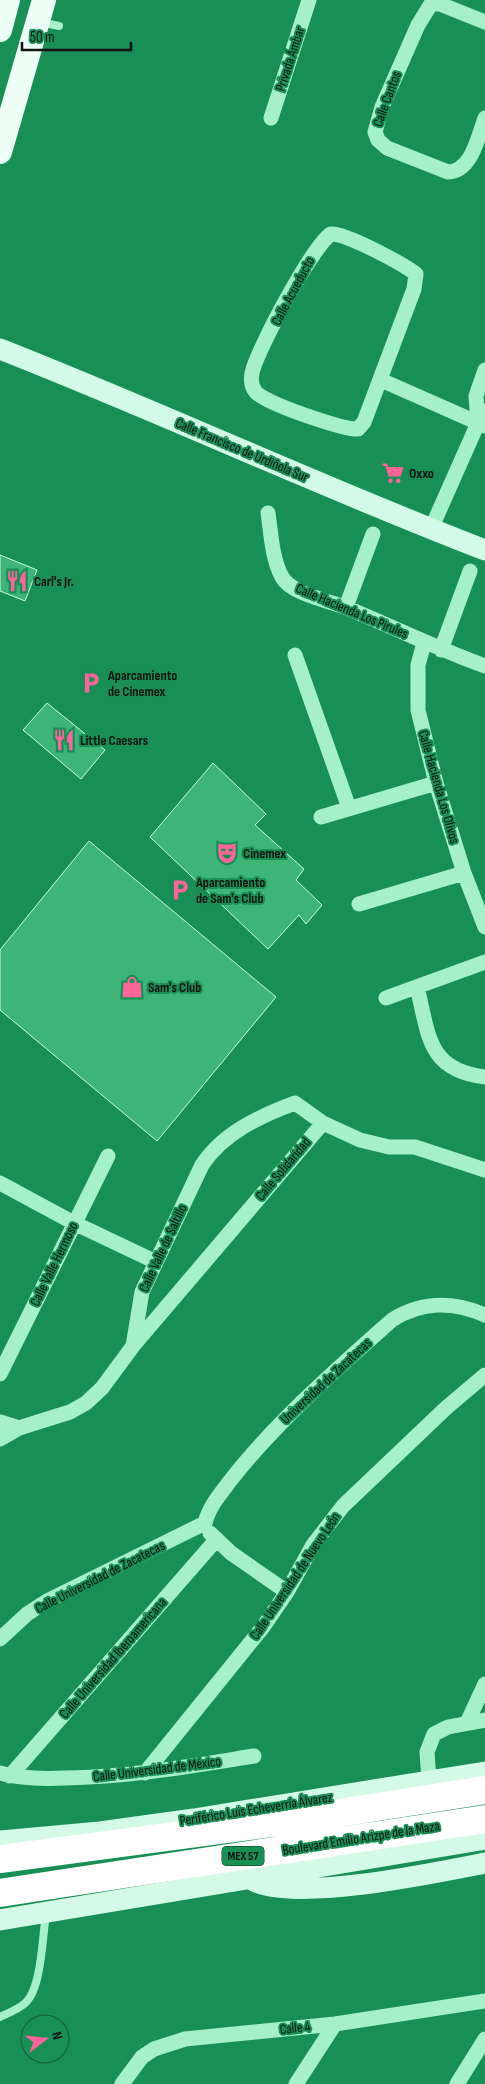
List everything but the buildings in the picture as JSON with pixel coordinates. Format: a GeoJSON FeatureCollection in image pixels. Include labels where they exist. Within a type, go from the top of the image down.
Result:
{"type":"FeatureCollection","features":[{"type":"Feature","properties":{"kind":"highway","name":"Boulevard Emilio Arizpe de la Maza"},"geometry":{"type":"LineString","coordinates":[[0,1859],[294,1820],[485,1790]]}},
{"type":"Feature","properties":{"kind":"highway","name":"Boulevard Emilio Arizpe de la Maza"},"geometry":{"type":"LineString","coordinates":[[0,1893],[485,1819]]}},
{"type":"Feature","properties":{"kind":"main road"},"geometry":{"type":"LineString","coordinates":[[0,30],[8,0]]}},
{"type":"Feature","properties":{"kind":"main road"},"geometry":{"type":"LineString","coordinates":[[0,152],[47,16]]}},
{"type":"Feature","properties":{"kind":"main road","name":"Calle Francisco de Urdiñola Sur"},"geometry":{"type":"LineString","coordinates":[[0,349],[431,530],[485,550]]}},
{"type":"Feature","properties":{"kind":"main road","name":"Periférico Luis Echeverría Álvarez"},"geometry":{"type":"LineString","coordinates":[[0,1841],[100,1832],[166,1823],[485,1772]]}},
{"type":"Feature","properties":{"kind":"main road"},"geometry":{"type":"LineString","coordinates":[[0,1920],[485,1839]]}},
{"type":"Feature","properties":{"kind":"main road"},"geometry":{"type":"LineString","coordinates":[[249,1879],[266,1887],[317,1889],[485,1863]]}},
{"type":"Feature","properties":{"kind":"street","name":"Privada Ámbar"},"geometry":{"type":"LineString","coordinates":[[271,118],[309,0]]}},
{"type":"Feature","properties":{"kind":"street","name":"Calle Cantos"},"geometry":{"type":"LineString","coordinates":[[485,22],[453,8],[440,4],[431,4],[418,25],[382,107],[375,132],[378,140],[386,148],[448,172],[455,172],[463,168],[469,159],[485,118]]}},
{"type":"Feature","properties":{"kind":"street","name":"Calle Acueducto"},"geometry":{"type":"LineString","coordinates":[[331,234],[346,237],[416,274],[414,289],[381,380],[364,422],[358,429],[354,430],[271,402],[255,392],[251,383],[258,357],[303,271],[320,244],[331,234]]}},
{"type":"Feature","properties":{"kind":"street"},"geometry":{"type":"LineString","coordinates":[[431,530],[483,420],[476,396],[485,370]]}},
{"type":"Feature","properties":{"kind":"street"},"geometry":{"type":"LineString","coordinates":[[381,380],[483,420]]}},
{"type":"Feature","properties":{"kind":"street","name":"Calle Hacienda Los Pirules"},"geometry":{"type":"LineString","coordinates":[[268,513],[282,578],[307,594],[346,607],[424,643],[485,666]]}},
{"type":"Feature","properties":{"kind":"street"},"geometry":{"type":"LineString","coordinates":[[346,607],[373,534]]}},
{"type":"Feature","properties":{"kind":"street"},"geometry":{"type":"LineString","coordinates":[[441,650],[470,571]]}},
{"type":"Feature","properties":{"kind":"street","name":"Calle Hacienda Los Olivos"},"geometry":{"type":"LineString","coordinates":[[424,643],[418,665],[418,710],[436,783],[464,873],[485,927]]}},
{"type":"Feature","properties":{"kind":"street"},"geometry":{"type":"LineString","coordinates":[[295,655],[349,808]]}},
{"type":"Feature","properties":{"kind":"street"},"geometry":{"type":"LineString","coordinates":[[321,817],[436,783]]}},
{"type":"Feature","properties":{"kind":"street"},"geometry":{"type":"LineString","coordinates":[[360,904],[464,873]]}},
{"type":"Feature","properties":{"kind":"street"},"geometry":{"type":"LineString","coordinates":[[386,998],[485,962]]}},
{"type":"Feature","properties":{"kind":"street"},"geometry":{"type":"LineString","coordinates":[[417,987],[436,1053],[444,1063],[458,1071],[485,1077]]}},
{"type":"Feature","properties":{"kind":"street","name":"Calle Valle de Saltillo"},"geometry":{"type":"LineString","coordinates":[[19,1428],[70,1412],[86,1403],[102,1388],[133,1346],[142,1292],[202,1165],[212,1150],[240,1129],[295,1103],[323,1123]]}},
{"type":"Feature","properties":{"kind":"street"},"geometry":{"type":"LineString","coordinates":[[323,1123],[360,1140],[389,1147],[415,1147],[485,1170]]}},
{"type":"Feature","properties":{"kind":"street","name":"Calle Solidaridad"},"geometry":{"type":"LineString","coordinates":[[133,1346],[323,1123]]}},
{"type":"Feature","properties":{"kind":"street","name":"Calle Valle Hermoso"},"geometry":{"type":"LineString","coordinates":[[0,1374],[108,1156]]}},
{"type":"Feature","properties":{"kind":"street"},"geometry":{"type":"LineString","coordinates":[[0,1183],[74,1224],[156,1262]]}},
{"type":"Feature","properties":{"kind":"street","name":"Universidad de Zacatecas"},"geometry":{"type":"LineString","coordinates":[[205,1523],[216,1500],[248,1458],[286,1418],[392,1320],[407,1311],[424,1305],[441,1304],[461,1306],[485,1315]]}},
{"type":"Feature","properties":{"kind":"street","name":"Calle Universidad de Nuevo León"},"geometry":{"type":"LineString","coordinates":[[145,1773],[263,1626],[287,1592],[313,1545],[343,1506],[446,1408],[485,1375]]}},
{"type":"Feature","properties":{"kind":"street"},"geometry":{"type":"LineString","coordinates":[[0,1422],[19,1428]]}},
{"type":"Feature","properties":{"kind":"street"},"geometry":{"type":"LineString","coordinates":[[0,1439],[19,1428]]}},
{"type":"Feature","properties":{"kind":"street"},"geometry":{"type":"LineString","coordinates":[[205,1523],[216,1540],[231,1554],[287,1592]]}},
{"type":"Feature","properties":{"kind":"street","name":"Calle Universidad de Zacatecas"},"geometry":{"type":"LineString","coordinates":[[0,1638],[27,1614],[47,1601],[205,1523]]}},
{"type":"Feature","properties":{"kind":"street","name":"Calle Universidad Iberoamericana"},"geometry":{"type":"LineString","coordinates":[[5,1775],[216,1540]]}},
{"type":"Feature","properties":{"kind":"street"},"geometry":{"type":"LineString","coordinates":[[467,1723],[485,1684]]}},
{"type":"Feature","properties":{"kind":"street"},"geometry":{"type":"LineString","coordinates":[[430,1781],[427,1752],[429,1742],[434,1734],[448,1727],[485,1720]]}},
{"type":"Feature","properties":{"kind":"street","name":"Calle Universidad de México"},"geometry":{"type":"LineString","coordinates":[[5,1775],[95,1778],[145,1773],[254,1756]]}},
{"type":"Feature","properties":{"kind":"street","name":"Periférico Luis Echeverría Álvarez"},"geometry":{"type":"LineString","coordinates":[[0,1832],[26,1838]]}},
{"type":"Feature","properties":{"kind":"street","name":"Calle 4"},"geometry":{"type":"LineString","coordinates":[[122,2084],[142,2057],[154,2049],[168,2044],[211,2035],[335,2024],[485,2002]]}},
{"type":"Feature","properties":{"kind":"street"},"geometry":{"type":"LineString","coordinates":[[296,2084],[335,2024]]}},
{"type":"Feature","properties":{"kind":"street"},"geometry":{"type":"LineString","coordinates":[[456,2084],[485,2040]]}},
{"type":"Feature","properties":{"kind":"lane"},"geometry":{"type":"LineString","coordinates":[[0,2017],[25,2004],[32,1994],[37,1980],[46,1912]]}},
{"type":"Feature","properties":{"kind":"place","name":"Oxxo"},"geometry":{"type":"Point","coordinates":[393,473]}},
{"type":"Feature","properties":{"kind":"place","name":"Carl's Jr."},"geometry":{"type":"Point","coordinates":[17,581]}},
{"type":"Feature","properties":{"kind":"place","name":"Aparcamiento de Cinemex"},"geometry":{"type":"Point","coordinates":[91,683]}},
{"type":"Feature","properties":{"kind":"place","name":"Little Caesars"},"geometry":{"type":"Point","coordinates":[64,740]}},
{"type":"Feature","properties":{"kind":"place","name":"Cinemex"},"geometry":{"type":"Point","coordinates":[227,853]}},
{"type":"Feature","properties":{"kind":"place","name":"Aparcamiento de Sam's Club"},"geometry":{"type":"Point","coordinates":[180,890]}},
{"type":"Feature","properties":{"kind":"place","name":"Sam's Club"},"geometry":{"type":"Point","coordinates":[132,987]}}]}
